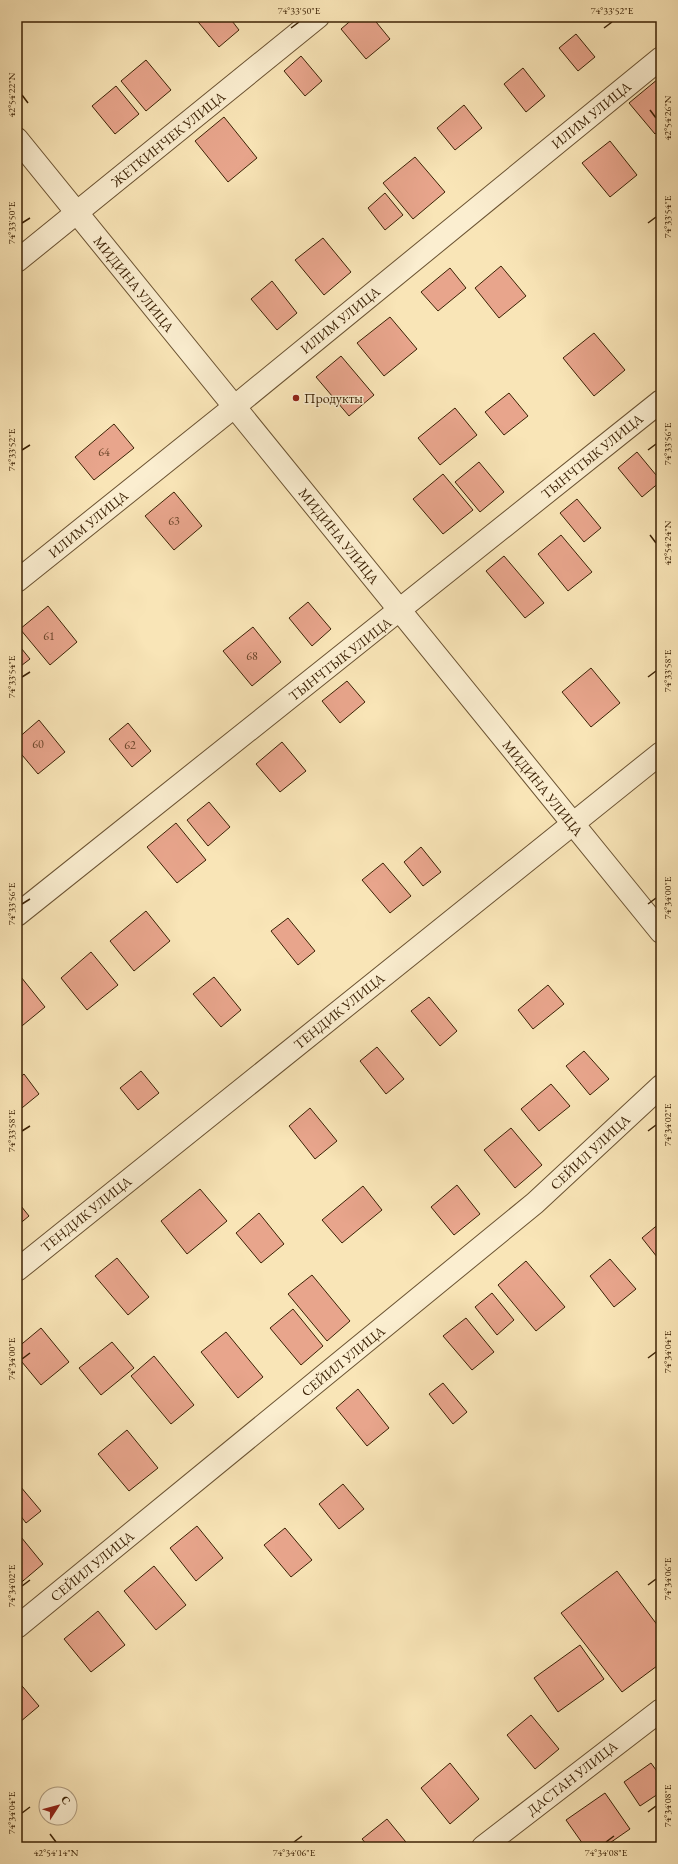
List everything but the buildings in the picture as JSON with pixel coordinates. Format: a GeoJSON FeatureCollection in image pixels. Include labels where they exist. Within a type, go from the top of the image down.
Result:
{"type":"FeatureCollection","features":[{"type":"Feature","properties":{"kind":"street","name":"ЖЕТКИНЧЕК УЛИЦА"},"geometry":{"type":"LineString","coordinates":[[17,261],[318,17]]}},
{"type":"Feature","properties":{"kind":"street","name":"ИЛИМ УЛИЦА"},"geometry":{"type":"LineString","coordinates":[[17,581],[234,407],[661,58]]}},
{"type":"Feature","properties":{"kind":"street","name":"МИДИНА УЛИЦА"},"geometry":{"type":"LineString","coordinates":[[17,139],[661,932]]}},
{"type":"Feature","properties":{"kind":"street","name":"ТЫНЧТЫК УЛИЦА"},"geometry":{"type":"LineString","coordinates":[[17,915],[400,611],[661,401]]}},
{"type":"Feature","properties":{"kind":"street","name":"ТЕНДИК УЛИЦА"},"geometry":{"type":"LineString","coordinates":[[17,1270],[661,753]]}},
{"type":"Feature","properties":{"kind":"street","name":"СЕЙИЛ УЛИЦА"},"geometry":{"type":"LineString","coordinates":[[17,1627],[535,1203],[661,1086]]}},
{"type":"Feature","properties":{"kind":"street","name":"ДАСТАН УЛИЦА"},"geometry":{"type":"LineString","coordinates":[[483,1847],[661,1710]]}},
{"type":"Feature","properties":{"kind":"place","name":"Продукты"},"geometry":{"type":"Point","coordinates":[296,398]}}]}
